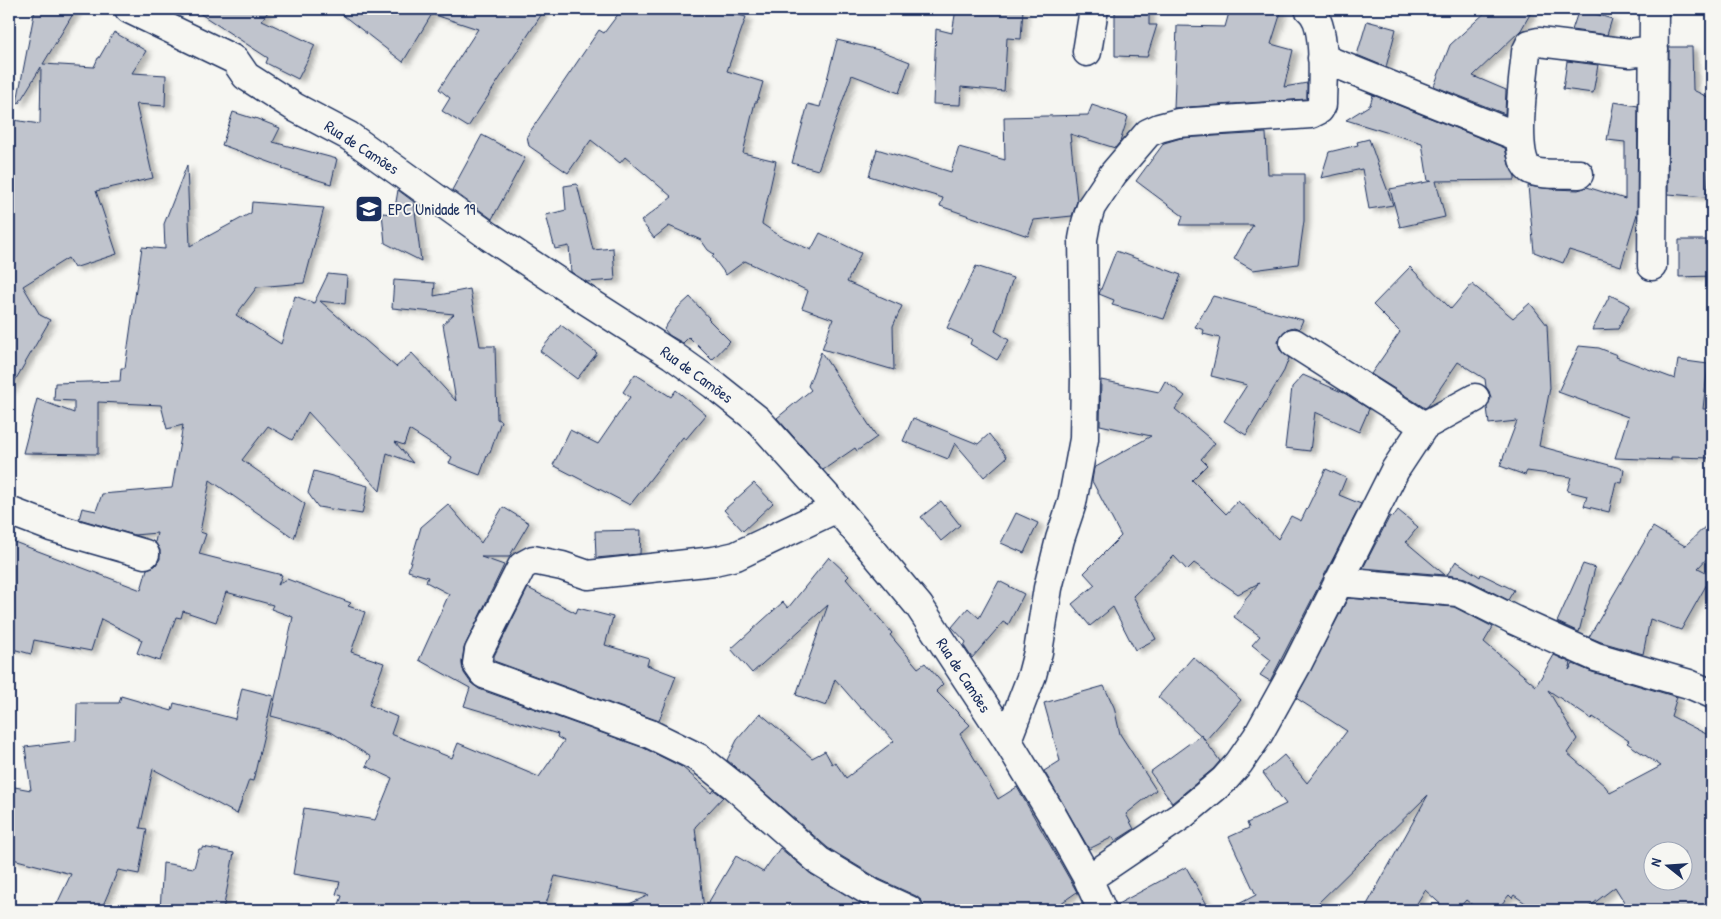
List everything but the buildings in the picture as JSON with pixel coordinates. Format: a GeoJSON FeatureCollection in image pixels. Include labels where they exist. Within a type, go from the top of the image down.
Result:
{"type":"FeatureCollection","features":[{"type":"Feature","properties":{"kind":"street","name":"Rua de Camões"},"geometry":{"type":"LineString","coordinates":[[129,9],[235,60],[246,76],[296,108],[349,136],[489,236],[672,355],[758,420],[837,508],[919,606],[1007,740],[1050,810],[1092,900]]}},
{"type":"Feature","properties":{"kind":"street"},"geometry":{"type":"LineString","coordinates":[[1087,52],[1094,9]]}},
{"type":"Feature","properties":{"kind":"street"},"geometry":{"type":"LineString","coordinates":[[1007,740],[1032,675],[1038,652],[1048,588],[1072,503],[1084,439],[1083,239],[1091,207],[1113,174],[1148,133],[1158,128],[1178,122],[1310,114],[1316,112],[1322,106],[1320,28],[1312,11],[1309,9]]}},
{"type":"Feature","properties":{"kind":"street"},"geometry":{"type":"LineString","coordinates":[[1652,266],[1654,9]]}},
{"type":"Feature","properties":{"kind":"street"},"geometry":{"type":"LineString","coordinates":[[1579,174],[1536,173],[1524,164],[1519,137],[1526,52],[1530,44],[1539,42],[1630,53],[1654,50]]}},
{"type":"Feature","properties":{"kind":"street"},"geometry":{"type":"LineString","coordinates":[[1322,58],[1519,137]]}},
{"type":"Feature","properties":{"kind":"street"},"geometry":{"type":"LineString","coordinates":[[1294,343],[1424,426]]}},
{"type":"Feature","properties":{"kind":"street"},"geometry":{"type":"LineString","coordinates":[[1092,900],[1181,816],[1224,780],[1239,763],[1266,721],[1395,470],[1424,426],[1475,398]]}},
{"type":"Feature","properties":{"kind":"street"},"geometry":{"type":"LineString","coordinates":[[837,508],[736,556],[714,561],[588,575],[562,566],[533,560],[522,566],[479,651],[477,664],[484,674],[650,734],[699,758],[733,785],[819,861],[872,893],[909,910]]}},
{"type":"Feature","properties":{"kind":"street"},"geometry":{"type":"LineString","coordinates":[[9,511],[51,527],[145,554]]}},
{"type":"Feature","properties":{"kind":"street"},"geometry":{"type":"LineString","coordinates":[[1338,582],[1458,592],[1596,657],[1689,684],[1712,694]]}},
{"type":"Feature","properties":{"kind":"place","name":"EPC Unidade 19"},"geometry":{"type":"Point","coordinates":[369,209]}}]}
